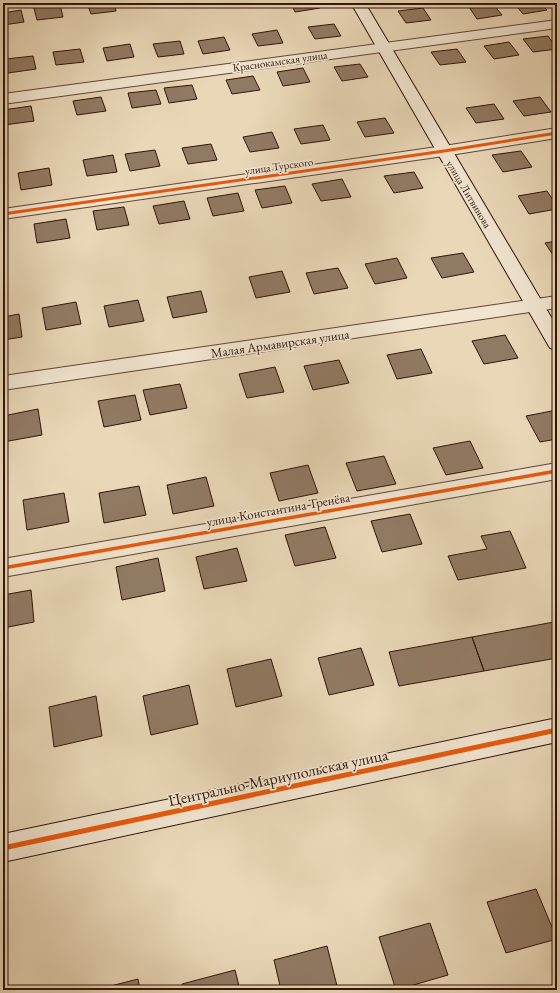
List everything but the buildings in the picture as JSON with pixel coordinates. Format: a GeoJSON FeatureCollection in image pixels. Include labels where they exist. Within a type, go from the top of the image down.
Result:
{"type":"FeatureCollection","features":[{"type":"Feature","properties":{"kind":"street","name":"улица Литвинова"},"geometry":{"type":"LineString","coordinates":[[358,3],[557,343]]}},
{"type":"Feature","properties":{"kind":"street","name":"Краснокамская улица"},"geometry":{"type":"LineString","coordinates":[[3,99],[557,24]]}},
{"type":"Feature","properties":{"kind":"street","name":"улица Турского"},"geometry":{"type":"LineString","coordinates":[[3,214],[444,151],[557,133]]}},
{"type":"Feature","properties":{"kind":"street","name":"Малая Армавирская улица"},"geometry":{"type":"LineString","coordinates":[[3,383],[557,302]]}},
{"type":"Feature","properties":{"kind":"street","name":"улица Константина Тренёва"},"geometry":{"type":"LineString","coordinates":[[3,568],[557,471]]}},
{"type":"Feature","properties":{"kind":"street","name":"Центрально-Мариупольская улица"},"geometry":{"type":"LineString","coordinates":[[3,848],[557,730]]}},
{"type":"Feature","properties":{"kind":"cycle path"},"geometry":{"type":"LineString","coordinates":[[3,214],[444,151],[557,133]]}},
{"type":"Feature","properties":{"kind":"cycle path"},"geometry":{"type":"LineString","coordinates":[[3,568],[557,471]]}},
{"type":"Feature","properties":{"kind":"cycle path"},"geometry":{"type":"LineString","coordinates":[[3,848],[557,730]]}}]}
